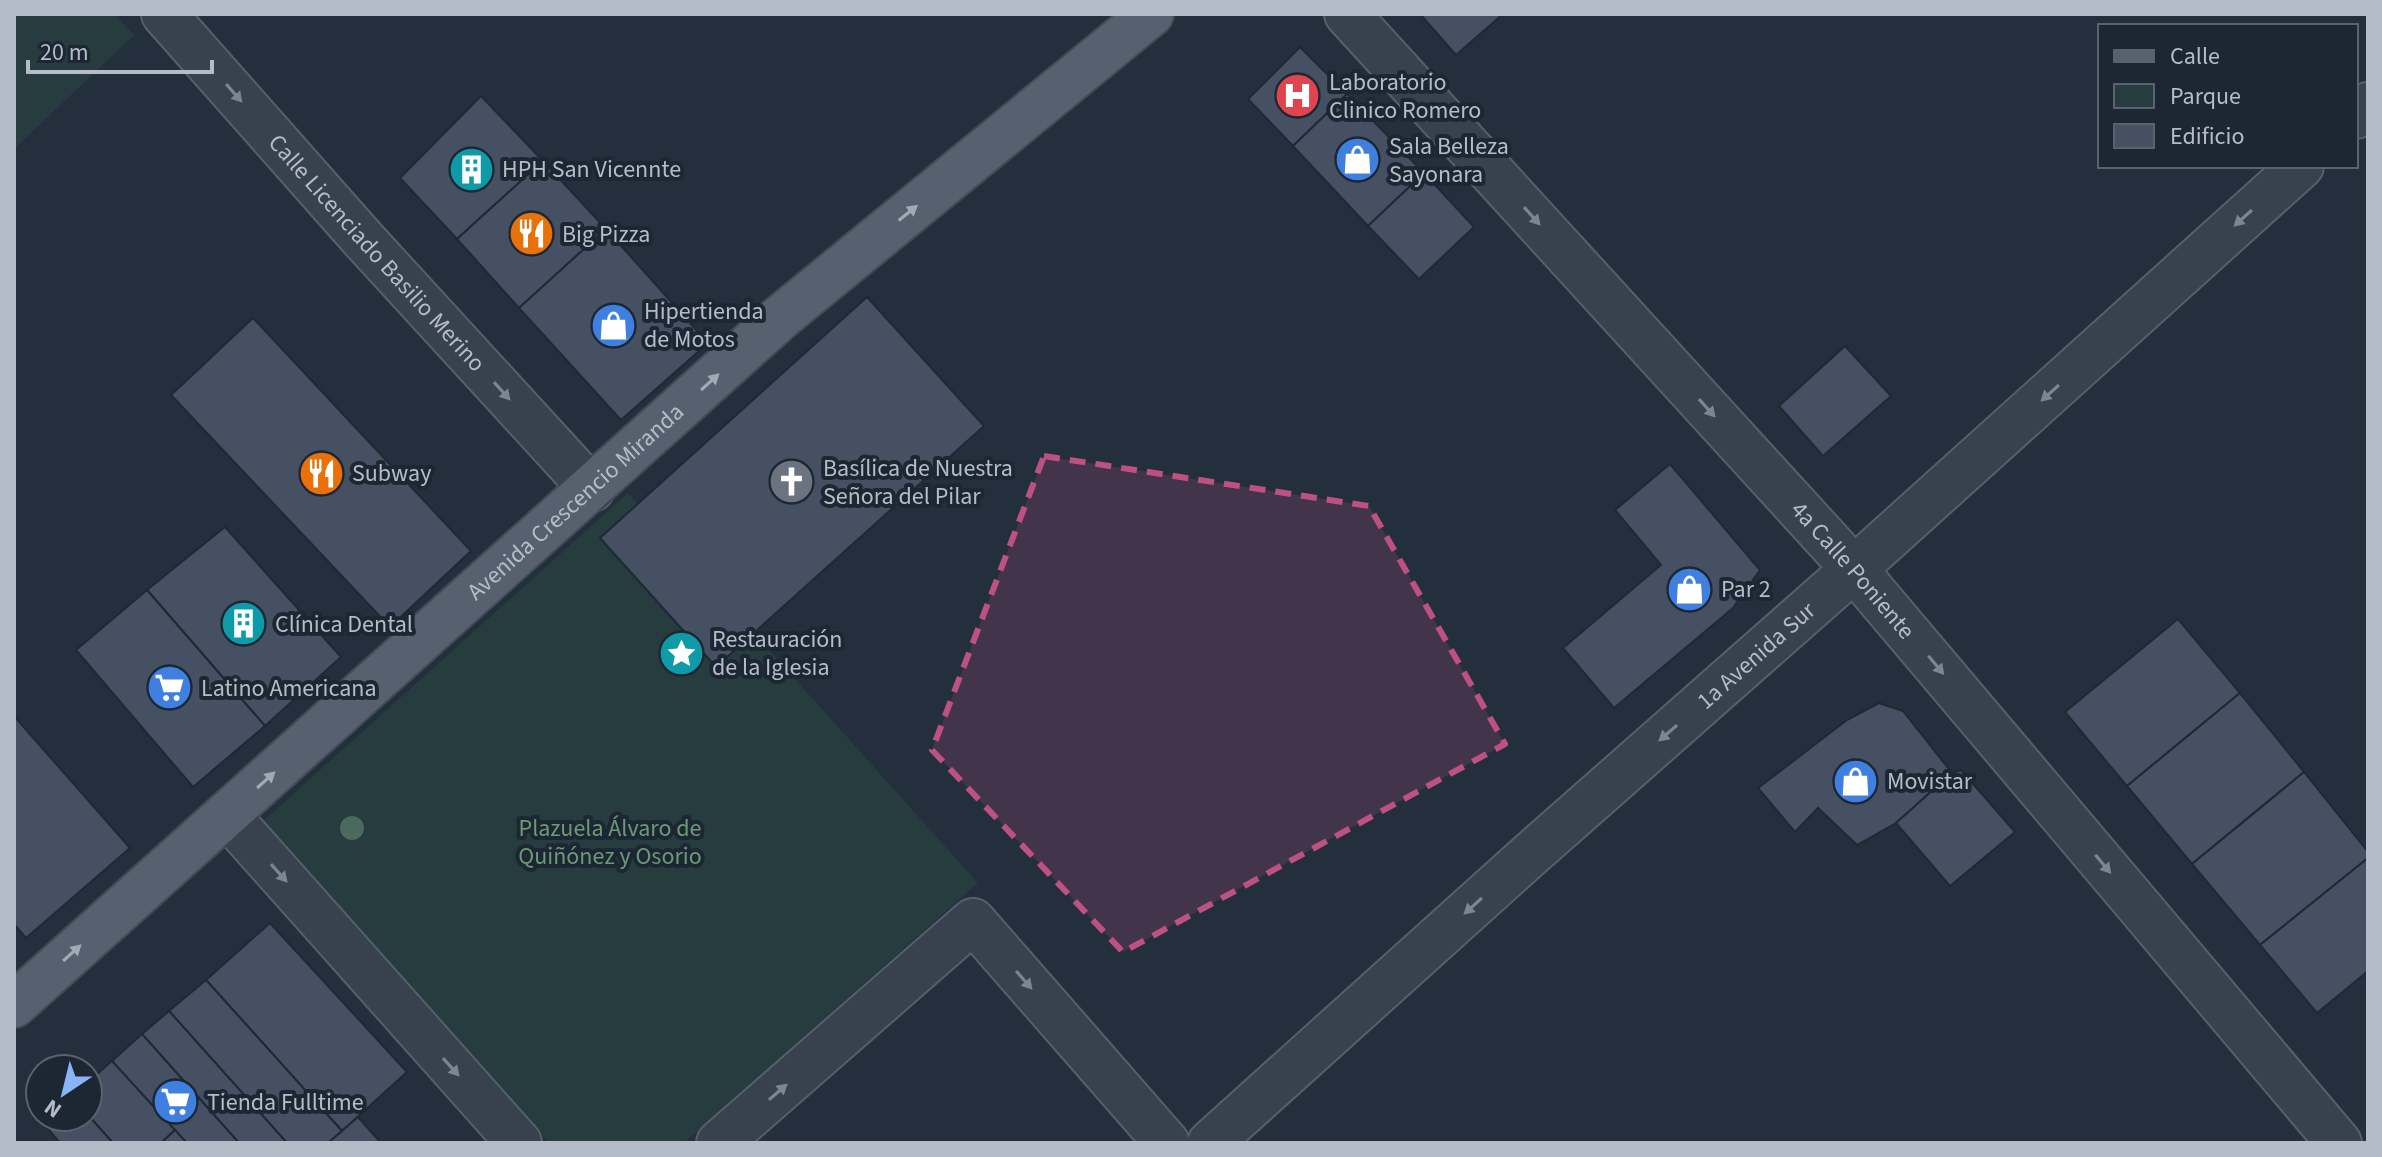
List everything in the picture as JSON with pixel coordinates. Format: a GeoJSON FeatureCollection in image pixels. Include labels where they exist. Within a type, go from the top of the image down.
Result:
{"type":"FeatureCollection","features":[{"type":"Feature","properties":{"kind":"main road","name":"Avenida Crescencio Miranda"},"geometry":{"type":"LineString","coordinates":[[14,1005],[781,317],[1151,14]]}},
{"type":"Feature","properties":{"kind":"street","name":"Calle Licenciado Basilio Merino"},"geometry":{"type":"LineString","coordinates":[[164,14],[362,238],[592,489]]}},
{"type":"Feature","properties":{"kind":"street","name":"4a Calle Poniente"},"geometry":{"type":"LineString","coordinates":[[1347,14],[1854,569],[2339,1143]]}},
{"type":"Feature","properties":{"kind":"street","name":"1a Avenida Sur"},"geometry":{"type":"LineString","coordinates":[[1210,1143],[2299,168]]}},
{"type":"Feature","properties":{"kind":"street"},"geometry":{"type":"LineString","coordinates":[[227,815],[519,1143]]}},
{"type":"Feature","properties":{"kind":"street"},"geometry":{"type":"LineString","coordinates":[[719,1143],[973,921],[1167,1143]]}},
{"type":"Feature","properties":{"kind":"highlighted area"},"geometry":{"type":"Polygon","coordinates":[[[1044,456],[1369,506],[1505,744],[1123,952],[932,750],[1044,456]]]}},
{"type":"Feature","properties":{"kind":"green space"},"geometry":{"type":"Polygon","coordinates":[[[14,14],[114,14],[134,35],[14,149],[14,14]]]}},
{"type":"Feature","properties":{"kind":"green space","name":"Plazuela Álvaro de Quiñónez y Osorio"},"geometry":{"type":"Polygon","coordinates":[[[628,493],[978,883],[684,1143],[549,1143],[261,823],[628,493]]]}},
{"type":"Feature","properties":{"kind":"building"},"geometry":{"type":"Polygon","coordinates":[[[1420,14],[1503,14],[1456,55],[1420,14]]]}},
{"type":"Feature","properties":{"kind":"building","name":"Laboratorio Clinico Romero"},"geometry":{"type":"Polygon","coordinates":[[[1300,47],[1347,94],[1293,146],[1248,99],[1300,47]]]}},
{"type":"Feature","properties":{"kind":"building","name":"Sala Belleza Sayonara"},"geometry":{"type":"Polygon","coordinates":[[[1347,94],[1424,173],[1368,226],[1293,146],[1347,94]]]}},
{"type":"Feature","properties":{"kind":"building","name":"HPH San Vicennte"},"geometry":{"type":"Polygon","coordinates":[[[481,96],[543,161],[457,239],[400,178],[481,96]]]}},
{"type":"Feature","properties":{"kind":"building","name":"Big Pizza"},"geometry":{"type":"Polygon","coordinates":[[[543,161],[606,229],[519,308],[457,239],[543,161]]]}},
{"type":"Feature","properties":{"kind":"building"},"geometry":{"type":"Polygon","coordinates":[[[1424,173],[1474,227],[1419,279],[1368,226],[1424,173]]]}},
{"type":"Feature","properties":{"kind":"building","name":"Hipertienda de Motos"},"geometry":{"type":"Polygon","coordinates":[[[606,229],[708,343],[621,420],[519,308],[606,229]]]}},
{"type":"Feature","properties":{"kind":"building","name":"Basílica de Nuestra Señora del Pilar"},"geometry":{"type":"Polygon","coordinates":[[[867,297],[984,426],[716,667],[600,538],[867,297]]]}},
{"type":"Feature","properties":{"kind":"building","name":"Subway"},"geometry":{"type":"Polygon","coordinates":[[[253,318],[471,551],[390,627],[171,395],[253,318]]]}},
{"type":"Feature","properties":{"kind":"building"},"geometry":{"type":"Polygon","coordinates":[[[1845,346],[1891,396],[1823,456],[1779,406],[1845,346]]]}},
{"type":"Feature","properties":{"kind":"building","name":"Par 2"},"geometry":{"type":"Polygon","coordinates":[[[1670,464],[1760,570],[1733,608],[1614,708],[1563,648],[1661,565],[1615,510],[1670,464]]]}},
{"type":"Feature","properties":{"kind":"building","name":"Clínica Dental"},"geometry":{"type":"Polygon","coordinates":[[[225,527],[341,657],[265,726],[147,590],[225,527]]]}},
{"type":"Feature","properties":{"kind":"building","name":"Latino Americana"},"geometry":{"type":"Polygon","coordinates":[[[147,590],[265,726],[193,787],[76,650],[147,590]]]}},
{"type":"Feature","properties":{"kind":"building"},"geometry":{"type":"Polygon","coordinates":[[[2178,619],[2240,693],[2127,786],[2065,712],[2178,619]]]}},
{"type":"Feature","properties":{"kind":"building"},"geometry":{"type":"Polygon","coordinates":[[[2240,693],[2304,772],[2192,864],[2127,786],[2240,693]]]}},
{"type":"Feature","properties":{"kind":"building","name":"Movistar"},"geometry":{"type":"Polygon","coordinates":[[[1879,703],[1903,711],[1952,773],[1896,823],[1857,845],[1818,808],[1795,832],[1758,788],[1847,720],[1879,703]]]}},
{"type":"Feature","properties":{"kind":"building"},"geometry":{"type":"Polygon","coordinates":[[[14,716],[130,848],[26,938],[14,924],[14,716]]]}},
{"type":"Feature","properties":{"kind":"building"},"geometry":{"type":"Polygon","coordinates":[[[1961,770],[2015,832],[1950,886],[1896,823],[1952,773],[1961,770]]]}},
{"type":"Feature","properties":{"kind":"building"},"geometry":{"type":"Polygon","coordinates":[[[2304,772],[2368,852],[2368,858],[2260,945],[2192,864],[2304,772]]]}},
{"type":"Feature","properties":{"kind":"building"},"geometry":{"type":"Polygon","coordinates":[[[2368,858],[2368,971],[2317,1013],[2260,945],[2368,858]]]}},
{"type":"Feature","properties":{"kind":"building"},"geometry":{"type":"Polygon","coordinates":[[[270,923],[407,1072],[342,1131],[206,980],[270,923]]]}},
{"type":"Feature","properties":{"kind":"building"},"geometry":{"type":"Polygon","coordinates":[[[206,980],[342,1131],[328,1143],[287,1143],[169,1011],[206,980]]]}},
{"type":"Feature","properties":{"kind":"building"},"geometry":{"type":"Polygon","coordinates":[[[169,1011],[287,1143],[239,1143],[142,1034],[169,1011]]]}},
{"type":"Feature","properties":{"kind":"building","name":"Tienda Fulltime"},"geometry":{"type":"Polygon","coordinates":[[[142,1034],[239,1143],[185,1143],[112,1061],[142,1034]]]}},
{"type":"Feature","properties":{"kind":"building"},"geometry":{"type":"Polygon","coordinates":[[[112,1061],[175,1130],[161,1143],[113,1143],[104,1133],[104,1068],[112,1061]]]}},
{"type":"Feature","properties":{"kind":"building"},"geometry":{"type":"Polygon","coordinates":[[[358,1117],[381,1143],[328,1143],[342,1131],[358,1117]]]}},
{"type":"Feature","properties":{"kind":"building"},"geometry":{"type":"Polygon","coordinates":[[[175,1130],[187,1143],[161,1143],[175,1130]]]}},
{"type":"Feature","properties":{"kind":"building"},"geometry":{"type":"Polygon","coordinates":[[[51,1133],[104,1133],[113,1143],[60,1143],[51,1133]]]}},
{"type":"Feature","properties":{"kind":"place","name":"Laboratorio Clinico Romero"},"geometry":{"type":"Point","coordinates":[1298,96]}},
{"type":"Feature","properties":{"kind":"place","name":"Sala Belleza Sayonara"},"geometry":{"type":"Point","coordinates":[1358,160]}},
{"type":"Feature","properties":{"kind":"place","name":"HPH San Vicennte"},"geometry":{"type":"Point","coordinates":[471,169]}},
{"type":"Feature","properties":{"kind":"place","name":"Big Pizza"},"geometry":{"type":"Point","coordinates":[531,234]}},
{"type":"Feature","properties":{"kind":"place","name":"Hipertienda de Motos"},"geometry":{"type":"Point","coordinates":[613,325]}},
{"type":"Feature","properties":{"kind":"place","name":"Subway"},"geometry":{"type":"Point","coordinates":[321,473]}},
{"type":"Feature","properties":{"kind":"place","name":"Basílica de Nuestra Señora del Pilar"},"geometry":{"type":"Point","coordinates":[792,482]}},
{"type":"Feature","properties":{"kind":"place","name":"Par 2"},"geometry":{"type":"Point","coordinates":[1690,589]}},
{"type":"Feature","properties":{"kind":"place","name":"Clínica Dental"},"geometry":{"type":"Point","coordinates":[244,624]}},
{"type":"Feature","properties":{"kind":"place","name":"Restauración de la Iglesia"},"geometry":{"type":"Point","coordinates":[681,653]}},
{"type":"Feature","properties":{"kind":"place","name":"Latino Americana"},"geometry":{"type":"Point","coordinates":[170,688]}},
{"type":"Feature","properties":{"kind":"place","name":"Movistar"},"geometry":{"type":"Point","coordinates":[1856,781]}},
{"type":"Feature","properties":{"kind":"place","name":"Tienda Fulltime"},"geometry":{"type":"Point","coordinates":[176,1102]}}]}
